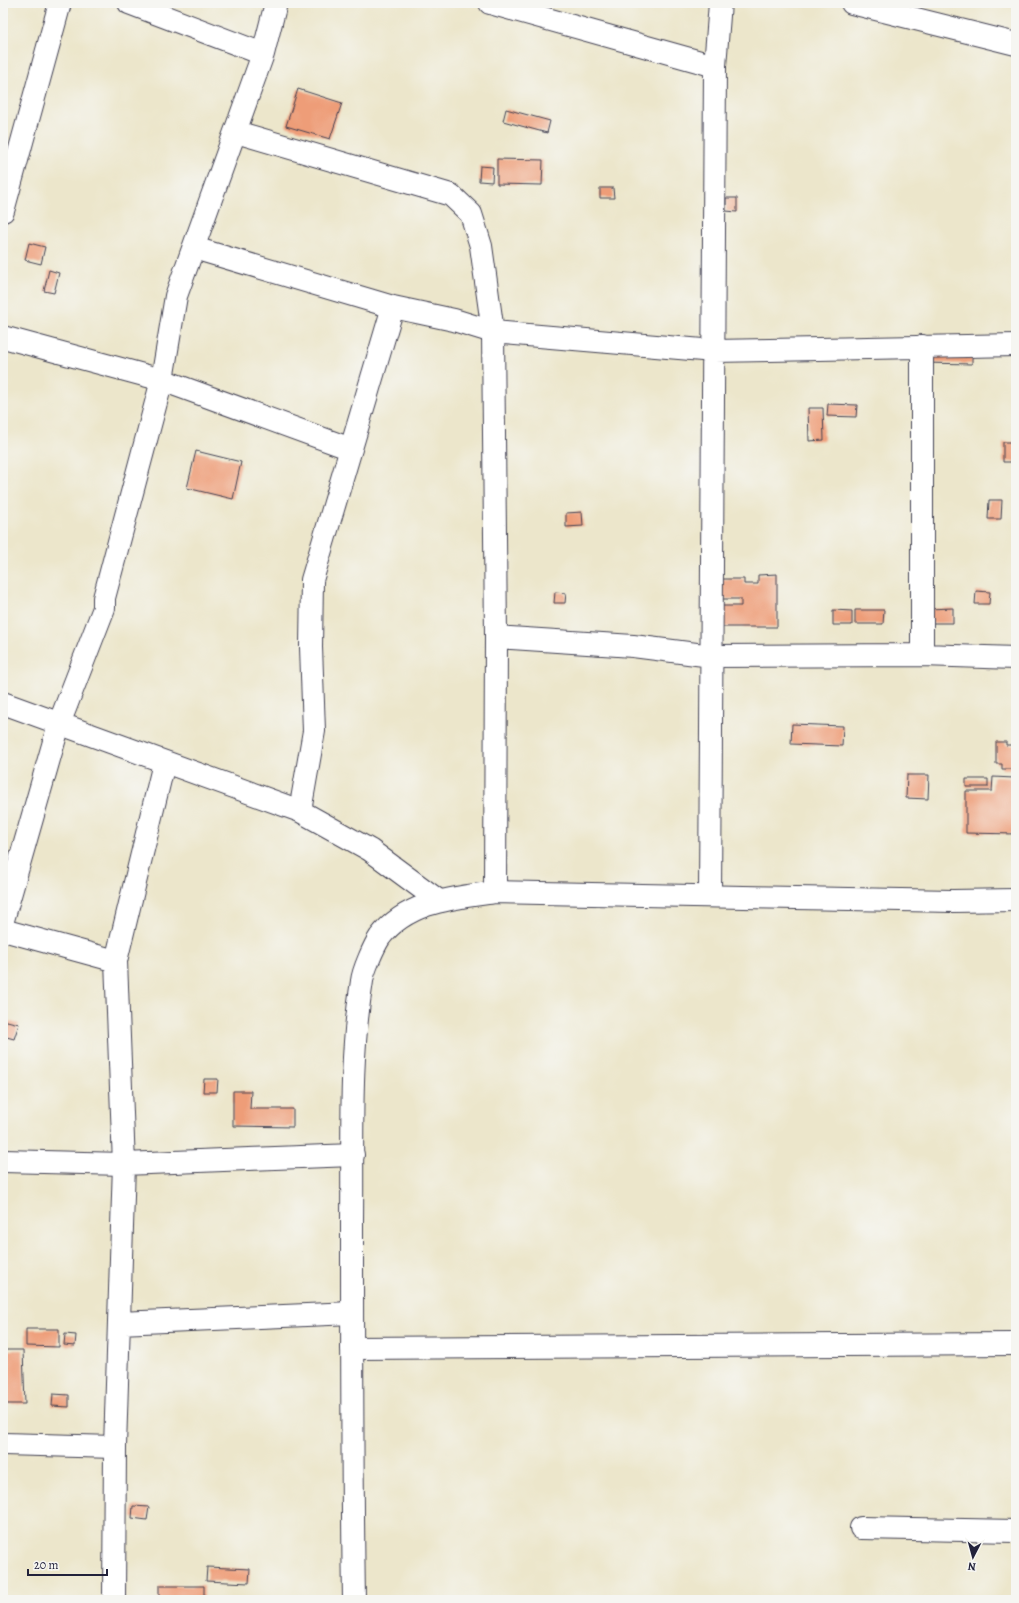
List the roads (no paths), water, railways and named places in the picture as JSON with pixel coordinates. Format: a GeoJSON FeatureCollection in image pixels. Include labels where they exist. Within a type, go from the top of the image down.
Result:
{"type":"FeatureCollection","features":[{"type":"Feature","properties":{"kind":"street"},"geometry":{"type":"LineString","coordinates":[[3,212],[60,3]]}},
{"type":"Feature","properties":{"kind":"street"},"geometry":{"type":"LineString","coordinates":[[129,3],[263,54]]}},
{"type":"Feature","properties":{"kind":"street"},"geometry":{"type":"LineString","coordinates":[[3,920],[59,724],[104,608],[104,598],[162,380],[176,296],[263,54],[276,3]]}},
{"type":"Feature","properties":{"kind":"street"},"geometry":{"type":"LineString","coordinates":[[490,3],[715,66]]}},
{"type":"Feature","properties":{"kind":"street"},"geometry":{"type":"LineString","coordinates":[[710,896],[715,66],[720,3]]}},
{"type":"Feature","properties":{"kind":"street"},"geometry":{"type":"LineString","coordinates":[[852,3],[1016,44]]}},
{"type":"Feature","properties":{"kind":"street"},"geometry":{"type":"LineString","coordinates":[[236,132],[451,195],[471,214],[481,246],[493,332],[496,637],[495,892]]}},
{"type":"Feature","properties":{"kind":"street"},"geometry":{"type":"LineString","coordinates":[[194,248],[393,307],[454,320],[493,332],[714,351],[1016,345]]}},
{"type":"Feature","properties":{"kind":"street"},"geometry":{"type":"LineString","coordinates":[[300,811],[314,731],[311,647],[312,580],[393,307]]}},
{"type":"Feature","properties":{"kind":"street"},"geometry":{"type":"LineString","coordinates":[[3,337],[162,380],[351,448]]}},
{"type":"Feature","properties":{"kind":"street"},"geometry":{"type":"LineString","coordinates":[[922,346],[922,655]]}},
{"type":"Feature","properties":{"kind":"street"},"geometry":{"type":"LineString","coordinates":[[496,637],[633,646],[712,656],[922,655],[1016,658]]}},
{"type":"Feature","properties":{"kind":"street"},"geometry":{"type":"LineString","coordinates":[[3,703],[164,763],[300,811],[370,850],[438,901]]}},
{"type":"Feature","properties":{"kind":"street"},"geometry":{"type":"LineString","coordinates":[[114,1600],[115,1447],[124,1164],[116,961],[164,763]]}},
{"type":"Feature","properties":{"kind":"street"},"geometry":{"type":"LineString","coordinates":[[354,1600],[352,1474],[353,1067],[362,979],[379,939],[389,928],[404,914],[438,901],[495,892],[1016,900]]}},
{"type":"Feature","properties":{"kind":"street"},"geometry":{"type":"LineString","coordinates":[[3,930],[116,961]]}},
{"type":"Feature","properties":{"kind":"street"},"geometry":{"type":"LineString","coordinates":[[3,1161],[124,1164],[353,1155]]}},
{"type":"Feature","properties":{"kind":"street"},"geometry":{"type":"LineString","coordinates":[[119,1323],[352,1313]]}},
{"type":"Feature","properties":{"kind":"street"},"geometry":{"type":"LineString","coordinates":[[352,1348],[1016,1344]]}},
{"type":"Feature","properties":{"kind":"street"},"geometry":{"type":"LineString","coordinates":[[3,1444],[115,1447]]}},
{"type":"Feature","properties":{"kind":"street"},"geometry":{"type":"LineString","coordinates":[[861,1528],[1016,1531]]}}]}
